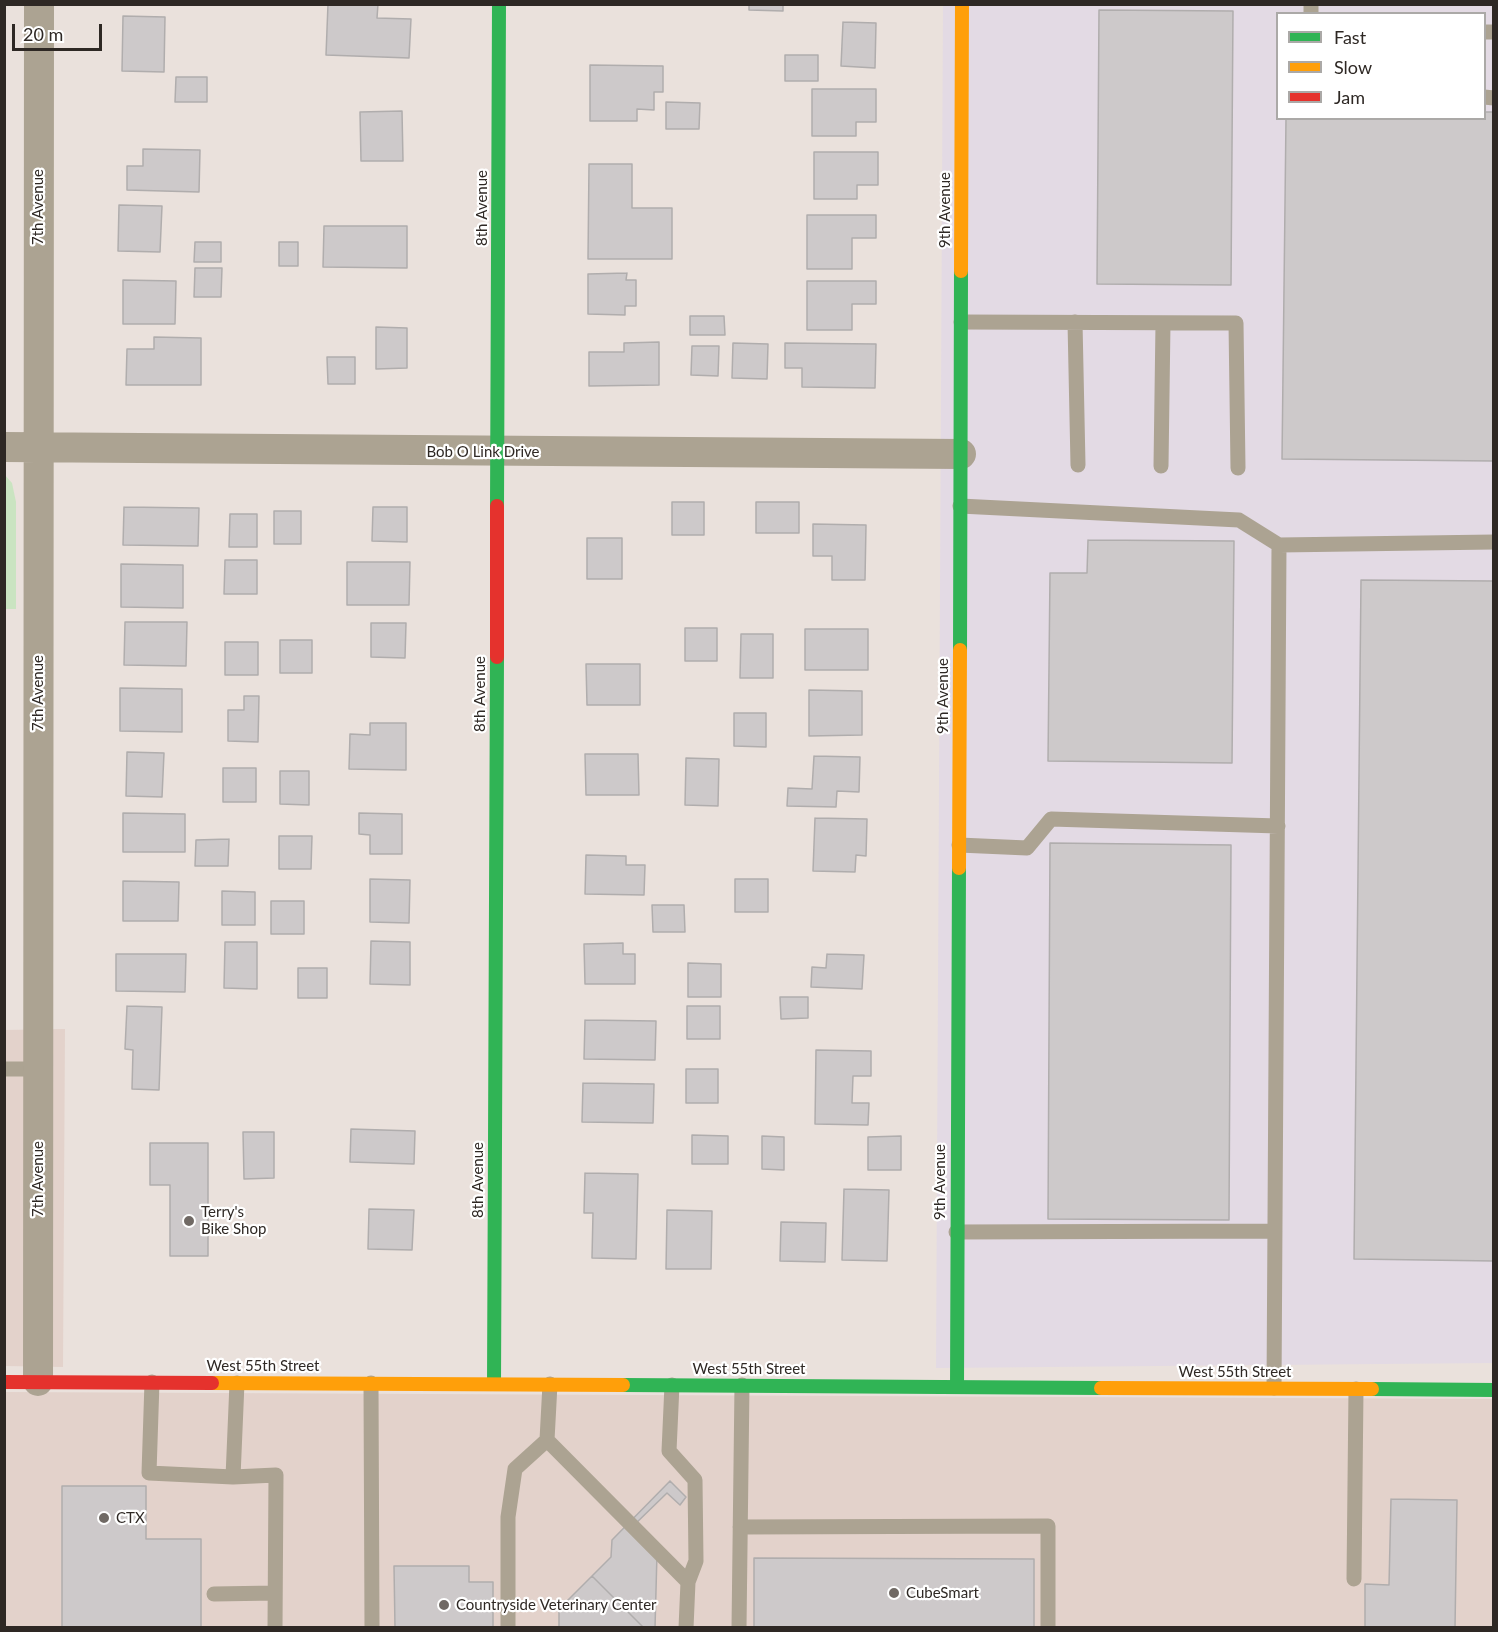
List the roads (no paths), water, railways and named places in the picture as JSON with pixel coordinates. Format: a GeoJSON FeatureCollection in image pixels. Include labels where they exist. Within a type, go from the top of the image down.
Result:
{"type":"FeatureCollection","features":[{"type":"Feature","properties":{"kind":"street","name":"7th Avenue"},"geometry":{"type":"LineString","coordinates":[[38,1381],[39,4]]}},
{"type":"Feature","properties":{"kind":"street","name":"8th Avenue"},"geometry":{"type":"LineString","coordinates":[[494,1384],[499,4]]}},
{"type":"Feature","properties":{"kind":"street","name":"9th Avenue"},"geometry":{"type":"LineString","coordinates":[[957,1387],[962,4]]}},
{"type":"Feature","properties":{"kind":"street","name":"Bob O Link Drive"},"geometry":{"type":"LineString","coordinates":[[4,447],[498,453],[961,454]]}},
{"type":"Feature","properties":{"kind":"street","name":"West 55th Street"},"geometry":{"type":"LineString","coordinates":[[4,1382],[1494,1390]]}},
{"type":"Feature","properties":{"kind":"lane"},"geometry":{"type":"LineString","coordinates":[[961,322],[1236,323],[1238,468]]}},
{"type":"Feature","properties":{"kind":"lane"},"geometry":{"type":"LineString","coordinates":[[1076,322],[1078,465]]}},
{"type":"Feature","properties":{"kind":"lane"},"geometry":{"type":"LineString","coordinates":[[1161,466],[1163,323]]}},
{"type":"Feature","properties":{"kind":"lane"},"geometry":{"type":"LineString","coordinates":[[960,506],[1239,520],[1279,545],[1494,542]]}},
{"type":"Feature","properties":{"kind":"lane"},"geometry":{"type":"LineString","coordinates":[[1274,1388],[1279,545]]}},
{"type":"Feature","properties":{"kind":"lane"},"geometry":{"type":"LineString","coordinates":[[959,845],[1027,848],[1051,819],[1278,826]]}},
{"type":"Feature","properties":{"kind":"lane"},"geometry":{"type":"LineString","coordinates":[[4,1069],[38,1069]]}},
{"type":"Feature","properties":{"kind":"lane"},"geometry":{"type":"LineString","coordinates":[[956,1232],[1275,1231]]}},
{"type":"Feature","properties":{"kind":"lane"},"geometry":{"type":"LineString","coordinates":[[152,1382],[149,1473],[234,1477],[276,1475],[275,1628]]}},
{"type":"Feature","properties":{"kind":"lane"},"geometry":{"type":"LineString","coordinates":[[234,1477],[237,1383]]}},
{"type":"Feature","properties":{"kind":"lane"},"geometry":{"type":"LineString","coordinates":[[371,1383],[372,1628]]}},
{"type":"Feature","properties":{"kind":"lane"},"geometry":{"type":"LineString","coordinates":[[508,1628],[508,1517],[515,1469],[547,1440],[550,1384]]}},
{"type":"Feature","properties":{"kind":"lane"},"geometry":{"type":"LineString","coordinates":[[672,1385],[669,1451],[695,1480],[696,1561],[688,1582],[686,1628]]}},
{"type":"Feature","properties":{"kind":"lane"},"geometry":{"type":"LineString","coordinates":[[739,1628],[742,1385]]}},
{"type":"Feature","properties":{"kind":"lane"},"geometry":{"type":"LineString","coordinates":[[1354,1579],[1356,1389]]}},
{"type":"Feature","properties":{"kind":"lane"},"geometry":{"type":"LineString","coordinates":[[547,1440],[688,1582]]}},
{"type":"Feature","properties":{"kind":"lane"},"geometry":{"type":"LineString","coordinates":[[740,1527],[1048,1526],[1048,1628]]}},
{"type":"Feature","properties":{"kind":"lane"},"geometry":{"type":"LineString","coordinates":[[214,1594],[275,1593]]}},
{"type":"Feature","properties":{"kind":"place","name":"Terry's Bike Shop"},"geometry":{"type":"Point","coordinates":[189,1221]}},
{"type":"Feature","properties":{"kind":"place","name":"CTX"},"geometry":{"type":"Point","coordinates":[104,1518]}},
{"type":"Feature","properties":{"kind":"place","name":"CubeSmart"},"geometry":{"type":"Point","coordinates":[894,1593]}},
{"type":"Feature","properties":{"kind":"place","name":"Countryside Veterinary Center"},"geometry":{"type":"Point","coordinates":[444,1605]}}]}
